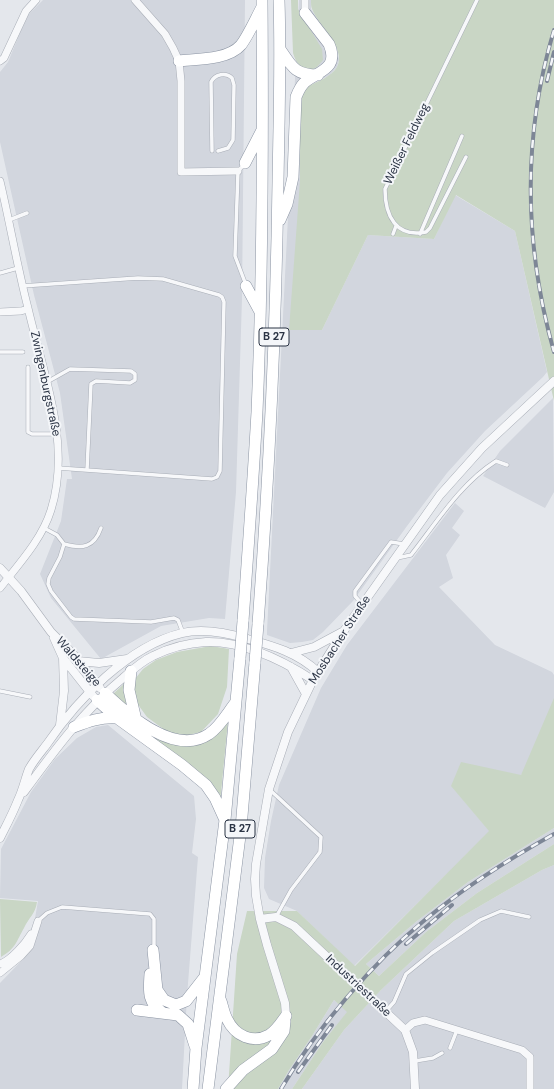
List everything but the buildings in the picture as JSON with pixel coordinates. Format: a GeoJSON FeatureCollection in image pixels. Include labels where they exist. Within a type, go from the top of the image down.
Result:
{"type":"FeatureCollection","features":[{"type":"Feature","properties":{"kind":"highway","name":"B 27"},"geometry":{"type":"LineString","coordinates":[[208,1089],[241,828],[267,503],[278,224],[280,49],[279,0]]}},
{"type":"Feature","properties":{"kind":"highway"},"geometry":{"type":"LineString","coordinates":[[179,61],[222,56],[234,51],[241,45],[262,3]]}},
{"type":"Feature","properties":{"kind":"highway","name":"B 27"},"geometry":{"type":"LineString","coordinates":[[193,1089],[196,1048],[225,820],[237,701],[257,412],[263,127],[262,3]]}},
{"type":"Feature","properties":{"kind":"highway"},"geometry":{"type":"LineString","coordinates":[[278,224],[287,204],[293,177],[296,97],[299,89],[305,82],[326,69],[330,62],[331,50],[329,44],[305,13]]}},
{"type":"Feature","properties":{"kind":"highway"},"geometry":{"type":"LineString","coordinates":[[280,49],[298,72],[306,75],[318,75]]}},
{"type":"Feature","properties":{"kind":"highway"},"geometry":{"type":"LineString","coordinates":[[242,167],[263,127]]}},
{"type":"Feature","properties":{"kind":"highway"},"geometry":{"type":"LineString","coordinates":[[246,286],[260,312]]}},
{"type":"Feature","properties":{"kind":"highway"},"geometry":{"type":"LineString","coordinates":[[131,671],[129,690],[136,720]]}},
{"type":"Feature","properties":{"kind":"highway"},"geometry":{"type":"LineString","coordinates":[[98,692],[117,718],[182,765],[206,785],[215,798],[225,820]]}},
{"type":"Feature","properties":{"kind":"highway"},"geometry":{"type":"LineString","coordinates":[[98,692],[151,730],[167,738],[183,741],[197,739],[208,735],[218,726],[237,701]]}},
{"type":"Feature","properties":{"kind":"highway"},"geometry":{"type":"LineString","coordinates":[[74,727],[99,718],[117,718]]}},
{"type":"Feature","properties":{"kind":"highway"},"geometry":{"type":"LineString","coordinates":[[154,950],[157,990],[164,1000],[176,1005],[186,1001],[206,975]]}},
{"type":"Feature","properties":{"kind":"highway"},"geometry":{"type":"LineString","coordinates":[[154,950],[151,953],[149,994],[151,1001],[163,1013]]}},
{"type":"Feature","properties":{"kind":"highway"},"geometry":{"type":"LineString","coordinates":[[220,996],[227,1020],[240,1035],[252,1039],[259,1039],[270,1034],[279,1027],[286,1016]]}},
{"type":"Feature","properties":{"kind":"highway"},"geometry":{"type":"LineString","coordinates":[[137,1010],[178,1015],[188,1024],[196,1048]]}},
{"type":"Feature","properties":{"kind":"highway"},"geometry":{"type":"LineString","coordinates":[[226,1089],[243,1070],[272,1049],[284,1031],[286,1016]]}},
{"type":"Feature","properties":{"kind":"street"},"geometry":{"type":"LineString","coordinates":[[0,61],[4,58],[26,11],[36,0]]}},
{"type":"Feature","properties":{"kind":"street"},"geometry":{"type":"LineString","coordinates":[[135,0],[165,34],[179,61],[181,80],[181,172],[242,167]]}},
{"type":"Feature","properties":{"kind":"street"},"geometry":{"type":"LineString","coordinates":[[305,0],[305,13]]}},
{"type":"Feature","properties":{"kind":"street","name":"Zwingenburgstraße"},"geometry":{"type":"LineString","coordinates":[[0,181],[22,286],[47,382],[57,434],[58,468],[56,494],[44,528],[0,588]]}},
{"type":"Feature","properties":{"kind":"street"},"geometry":{"type":"LineString","coordinates":[[0,312],[21,311],[28,309]]}},
{"type":"Feature","properties":{"kind":"street","name":"Mosbacher Straße"},"geometry":{"type":"LineString","coordinates":[[286,1016],[286,1003],[260,919],[256,896],[256,864],[269,789],[288,732],[313,680],[343,632],[440,495],[482,448],[554,381]]}},
{"type":"Feature","properties":{"kind":"street","name":"Waldsteige"},"geometry":{"type":"LineString","coordinates":[[0,568],[9,576],[21,591],[51,632],[78,661],[98,692]]}},
{"type":"Feature","properties":{"kind":"street"},"geometry":{"type":"LineString","coordinates":[[78,661],[99,663],[127,659],[159,642],[183,633],[203,631],[236,635],[291,653],[304,660],[318,672]]}},
{"type":"Feature","properties":{"kind":"street","name":"Waldsteige"},"geometry":{"type":"LineString","coordinates":[[51,632],[63,658],[98,692]]}},
{"type":"Feature","properties":{"kind":"street"},"geometry":{"type":"LineString","coordinates":[[291,653],[314,646],[343,632]]}},
{"type":"Feature","properties":{"kind":"street"},"geometry":{"type":"LineString","coordinates":[[0,838],[19,799],[30,768],[60,725],[98,692],[151,657],[187,644],[207,642],[228,644],[264,653],[291,666],[313,680]]}},
{"type":"Feature","properties":{"kind":"street"},"geometry":{"type":"LineString","coordinates":[[60,725],[64,690],[63,658]]}},
{"type":"Feature","properties":{"kind":"street"},"geometry":{"type":"LineString","coordinates":[[19,799],[50,756],[74,727],[98,692],[127,659]]}},
{"type":"Feature","properties":{"kind":"street"},"geometry":{"type":"LineString","coordinates":[[291,666],[306,694]]}},
{"type":"Feature","properties":{"kind":"street"},"geometry":{"type":"LineString","coordinates":[[260,919],[276,917]]}},
{"type":"Feature","properties":{"kind":"street","name":"Industriestraße"},"geometry":{"type":"LineString","coordinates":[[276,917],[294,926],[405,1030],[413,1052],[415,1089]]}},
{"type":"Feature","properties":{"kind":"street"},"geometry":{"type":"LineString","coordinates":[[0,964],[5,962],[21,948],[38,922]]}},
{"type":"Feature","properties":{"kind":"street"},"geometry":{"type":"LineString","coordinates":[[0,973],[21,956],[30,946],[38,922]]}},
{"type":"Feature","properties":{"kind":"street"},"geometry":{"type":"LineString","coordinates":[[405,1030],[413,1023],[425,1020],[522,1050],[530,1057],[530,1089]]}},
{"type":"Feature","properties":{"kind":"lane","name":"Weißer Feldweg"},"geometry":{"type":"LineString","coordinates":[[396,226],[392,222],[388,213],[385,189],[477,0]]}},
{"type":"Feature","properties":{"kind":"lane"},"geometry":{"type":"LineString","coordinates":[[212,151],[211,82],[216,75],[226,75],[232,78],[234,85],[232,140],[228,148],[218,151]]}},
{"type":"Feature","properties":{"kind":"lane"},"geometry":{"type":"LineString","coordinates":[[420,234],[462,136]]}},
{"type":"Feature","properties":{"kind":"lane"},"geometry":{"type":"LineString","coordinates":[[393,234],[396,226],[411,233],[420,234],[426,232],[430,228],[466,157]]}},
{"type":"Feature","properties":{"kind":"lane"},"geometry":{"type":"LineString","coordinates":[[242,167],[235,256],[246,286]]}},
{"type":"Feature","properties":{"kind":"lane"},"geometry":{"type":"LineString","coordinates":[[9,220],[27,213]]}},
{"type":"Feature","properties":{"kind":"lane"},"geometry":{"type":"LineString","coordinates":[[0,273],[18,268]]}},
{"type":"Feature","properties":{"kind":"lane"},"geometry":{"type":"LineString","coordinates":[[22,286],[138,278],[163,279],[219,295],[224,299],[220,471],[217,477],[212,479],[58,468]]}},
{"type":"Feature","properties":{"kind":"lane"},"geometry":{"type":"LineString","coordinates":[[0,352],[23,352]]}},
{"type":"Feature","properties":{"kind":"lane"},"geometry":{"type":"LineString","coordinates":[[28,367],[28,432],[32,434],[57,434]]}},
{"type":"Feature","properties":{"kind":"lane"},"geometry":{"type":"LineString","coordinates":[[47,382],[70,369],[131,371],[135,374],[132,382],[96,381],[91,384],[87,470]]}},
{"type":"Feature","properties":{"kind":"lane"},"geometry":{"type":"LineString","coordinates":[[394,558],[411,555],[467,484],[485,468],[496,461],[507,465]]}},
{"type":"Feature","properties":{"kind":"lane"},"geometry":{"type":"LineString","coordinates":[[44,528],[57,535],[64,544],[76,548],[84,547],[95,539],[101,528]]}},
{"type":"Feature","properties":{"kind":"lane"},"geometry":{"type":"LineString","coordinates":[[362,604],[355,596],[355,591],[391,542],[404,544]]}},
{"type":"Feature","properties":{"kind":"lane"},"geometry":{"type":"LineString","coordinates":[[64,544],[60,557],[48,582],[51,592],[71,617],[74,619],[151,622],[174,618],[178,620],[183,633]]}},
{"type":"Feature","properties":{"kind":"lane"},"geometry":{"type":"LineString","coordinates":[[0,692],[30,697]]}},
{"type":"Feature","properties":{"kind":"lane"},"geometry":{"type":"LineString","coordinates":[[269,789],[322,836],[320,852],[292,890],[276,917]]}},
{"type":"Feature","properties":{"kind":"lane"},"geometry":{"type":"LineString","coordinates":[[38,922],[47,913],[62,907],[150,914],[154,919],[154,950]]}},
{"type":"Feature","properties":{"kind":"lane"},"geometry":{"type":"LineString","coordinates":[[386,1011],[394,1002],[406,974],[432,953],[480,920],[500,911],[529,917]]}},
{"type":"Feature","properties":{"kind":"lane"},"geometry":{"type":"LineString","coordinates":[[450,1048],[457,1029]]}},
{"type":"Feature","properties":{"kind":"lane"},"geometry":{"type":"LineString","coordinates":[[414,1061],[433,1058],[442,1053]]}},
{"type":"Feature","properties":{"kind":"shaded area"},"geometry":{"type":"Polygon","coordinates":[[[43,0],[245,0],[242,298],[236,492],[225,619],[209,618],[161,626],[101,659],[51,598],[40,574],[61,521],[67,479],[72,479],[60,393],[34,295],[0,142],[0,72],[8,62],[27,16],[43,0]]]}},
{"type":"Feature","properties":{"kind":"shaded area"},"geometry":{"type":"Polygon","coordinates":[[[299,0],[311,0],[311,9],[337,50],[339,60],[337,67],[330,75],[307,87],[299,95],[300,181],[322,330],[368,235],[434,239],[455,195],[515,231],[547,372],[485,431],[447,473],[353,601],[323,632],[313,640],[290,643],[267,635],[267,631],[299,0]]]}},
{"type":"Feature","properties":{"kind":"shaded area"},"geometry":{"type":"Polygon","coordinates":[[[553,398],[554,492],[545,508],[483,476],[500,451],[553,398]]]}},
{"type":"Feature","properties":{"kind":"shaded area"},"geometry":{"type":"Polygon","coordinates":[[[455,503],[464,511],[452,528],[460,535],[446,555],[453,578],[439,587],[495,645],[552,672],[554,675],[554,725],[521,775],[452,786],[490,831],[354,966],[297,911],[269,899],[264,888],[265,858],[271,821],[279,785],[321,688],[347,645],[455,503]]]}},
{"type":"Feature","properties":{"kind":"shaded area"},"geometry":{"type":"Polygon","coordinates":[[[108,725],[194,796],[196,819],[192,853],[198,857],[187,996],[182,1089],[0,1089],[0,983],[29,953],[38,901],[0,898],[1,849],[31,792],[55,759],[77,738],[96,727],[108,725]]]}},
{"type":"Feature","properties":{"kind":"shaded area"},"geometry":{"type":"Polygon","coordinates":[[[554,828],[554,844],[477,893],[426,932],[379,976],[366,964],[417,921],[468,882],[554,828]]]}},
{"type":"Feature","properties":{"kind":"shaded area"},"geometry":{"type":"Polygon","coordinates":[[[554,865],[554,1089],[302,1089],[344,1030],[381,990],[454,921],[542,870],[554,865]]]}},
{"type":"Feature","properties":{"kind":"shaded area"},"geometry":{"type":"Polygon","coordinates":[[[334,1000],[348,1012],[323,1042],[292,1089],[278,1089],[289,1070],[334,1000]]]}},
{"type":"Feature","properties":{"kind":"green space"},"geometry":{"type":"Polygon","coordinates":[[[291,0],[298,0],[298,9],[322,49],[323,60],[317,67],[309,71],[299,64],[293,53],[291,0]]]}},
{"type":"Feature","properties":{"kind":"green space"},"geometry":{"type":"Polygon","coordinates":[[[311,0],[554,0],[554,401],[515,231],[456,195],[434,239],[368,235],[322,330],[289,330],[300,181],[299,95],[309,86],[331,73],[337,67],[339,60],[335,45],[312,9],[311,0]]]}},
{"type":"Feature","properties":{"kind":"green space"},"geometry":{"type":"Polygon","coordinates":[[[211,646],[229,649],[227,687],[218,714],[201,732],[184,736],[166,731],[147,717],[134,699],[135,679],[143,669],[156,660],[177,652],[211,646]]]}},
{"type":"Feature","properties":{"kind":"green space"},"geometry":{"type":"Polygon","coordinates":[[[125,683],[129,707],[113,694],[125,683]]]}},
{"type":"Feature","properties":{"kind":"green space"},"geometry":{"type":"Polygon","coordinates":[[[554,698],[554,828],[468,882],[417,921],[366,964],[379,976],[426,932],[477,893],[554,844],[554,865],[542,870],[454,921],[381,990],[344,1030],[302,1089],[292,1089],[323,1042],[347,1012],[334,1000],[278,1089],[228,1089],[237,954],[247,911],[297,911],[355,966],[489,831],[451,786],[461,762],[521,775],[554,698]]]}},
{"type":"Feature","properties":{"kind":"green space"},"geometry":{"type":"Polygon","coordinates":[[[228,721],[220,803],[139,727],[160,740],[183,745],[228,721]]]}},
{"type":"Feature","properties":{"kind":"green space"},"geometry":{"type":"Polygon","coordinates":[[[0,899],[37,902],[33,913],[15,944],[10,951],[1,957],[0,899]]]}},
{"type":"Feature","properties":{"kind":"railway"},"geometry":{"type":"LineString","coordinates":[[554,30],[536,110],[532,151],[531,191],[532,231],[537,272],[544,312],[554,352]]}},
{"type":"Feature","properties":{"kind":"railway"},"geometry":{"type":"LineString","coordinates":[[547,81],[554,52]]}},
{"type":"Feature","properties":{"kind":"railway"},"geometry":{"type":"LineString","coordinates":[[281,1089],[295,1066],[328,1020],[366,976],[406,936],[441,907],[472,885],[520,853],[554,834]]}},
{"type":"Feature","properties":{"kind":"railway"},"geometry":{"type":"LineString","coordinates":[[406,944],[452,905]]}},
{"type":"Feature","properties":{"kind":"railway"},"geometry":{"type":"LineString","coordinates":[[298,1072],[332,1025]]}}]}
